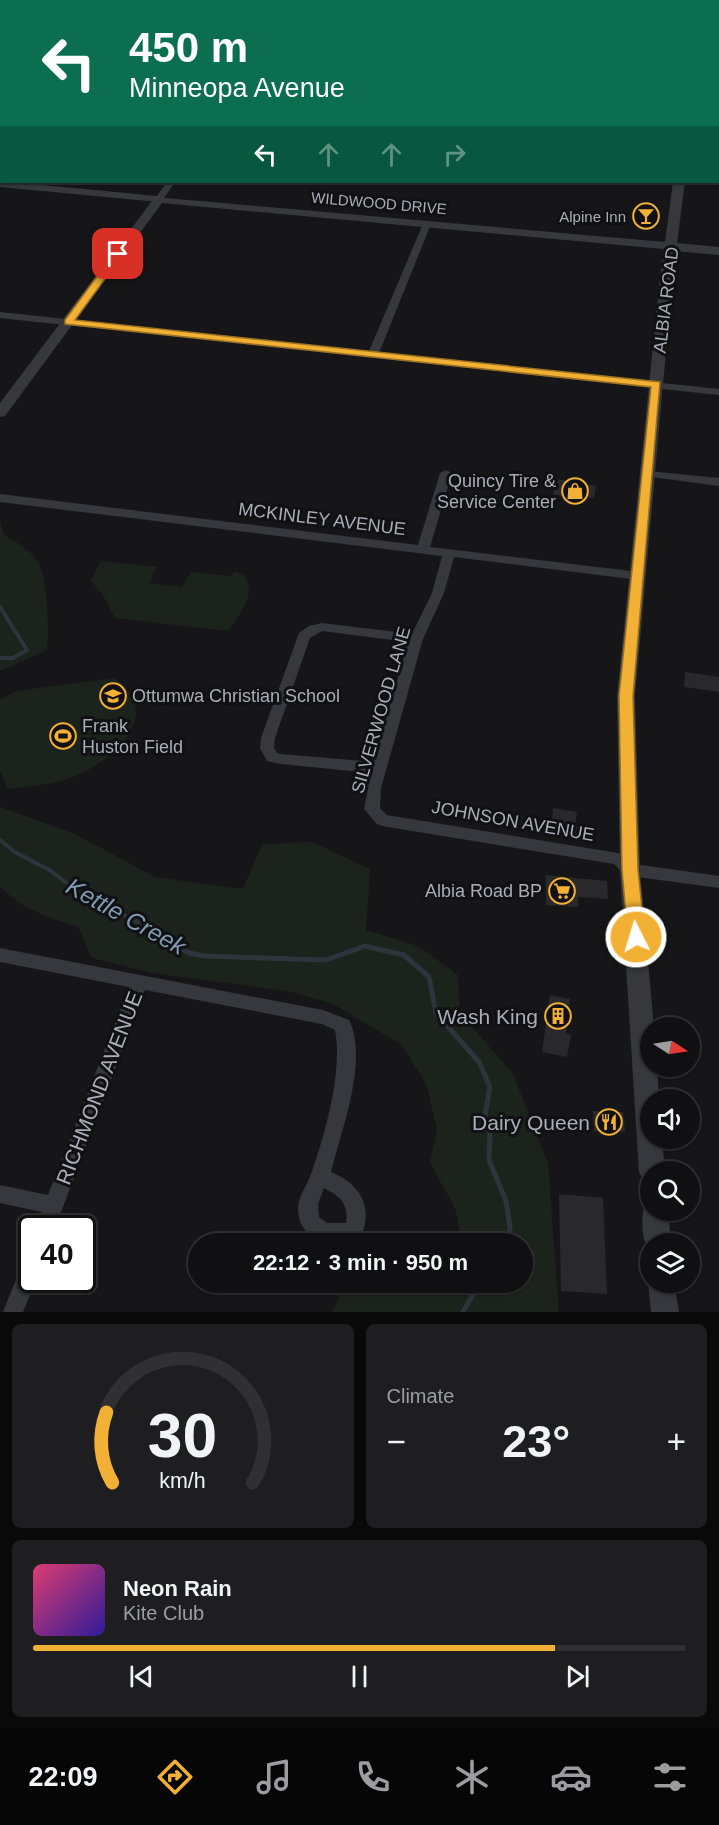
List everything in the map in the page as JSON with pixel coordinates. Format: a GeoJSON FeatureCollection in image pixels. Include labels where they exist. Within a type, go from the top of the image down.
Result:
{"type":"FeatureCollection","features":[{"type":"Feature","properties":{"kind":"street"},"geometry":{"type":"LineString","coordinates":[[0,413],[170,183]]}},
{"type":"Feature","properties":{"kind":"street","name":"ALBIA ROAD"},"geometry":{"type":"LineString","coordinates":[[651,1161],[630,870],[626,696],[669,246],[672,241],[679,183]]}},
{"type":"Feature","properties":{"kind":"street","name":"WILDWOOD DRIVE"},"geometry":{"type":"LineString","coordinates":[[0,184],[719,251]]}},
{"type":"Feature","properties":{"kind":"street"},"geometry":{"type":"LineString","coordinates":[[373,356],[427,224]]}},
{"type":"Feature","properties":{"kind":"street"},"geometry":{"type":"LineString","coordinates":[[0,315],[719,392]]}},
{"type":"Feature","properties":{"kind":"street"},"geometry":{"type":"LineString","coordinates":[[422,551],[446,473]]}},
{"type":"Feature","properties":{"kind":"street"},"geometry":{"type":"LineString","coordinates":[[648,474],[719,482]]}},
{"type":"Feature","properties":{"kind":"street","name":"MCKINLEY AVENUE"},"geometry":{"type":"LineString","coordinates":[[0,498],[639,576]]}},
{"type":"Feature","properties":{"kind":"street","name":"SILVERWOOD LANE"},"geometry":{"type":"LineString","coordinates":[[372,809],[380,768],[416,639],[438,593],[449,554]]}},
{"type":"Feature","properties":{"kind":"street"},"geometry":{"type":"LineString","coordinates":[[380,768],[272,757],[267,748],[268,738],[304,636],[314,629],[322,627],[416,639]]}},
{"type":"Feature","properties":{"kind":"street","name":"JOHNSON AVENUE"},"geometry":{"type":"LineString","coordinates":[[372,809],[382,819],[618,859],[630,870],[719,882]]}},
{"type":"Feature","properties":{"kind":"street"},"geometry":{"type":"LineString","coordinates":[[0,955],[323,1017],[343,1025],[349,1047],[320,1177]]}},
{"type":"Feature","properties":{"kind":"street","name":"RICHMOND AVENUE"},"geometry":{"type":"LineString","coordinates":[[50,1215],[140,981]]}},
{"type":"Feature","properties":{"kind":"street"},"geometry":{"type":"LineString","coordinates":[[0,1194],[54,1205]]}},
{"type":"Feature","properties":{"kind":"street"},"geometry":{"type":"LineString","coordinates":[[13,1312],[21,1293]]}},
{"type":"Feature","properties":{"kind":"street"},"geometry":{"type":"LineString","coordinates":[[663,1293],[665,1312]]}},
{"type":"Feature","properties":{"kind":"shaded area"},"geometry":{"type":"Polygon","coordinates":[[[0,519],[4,535],[20,544],[40,566],[46,595],[48,631],[47,650],[0,671],[0,519]]]}},
{"type":"Feature","properties":{"kind":"shaded area"},"geometry":{"type":"Polygon","coordinates":[[[101,561],[157,567],[149,583],[182,587],[191,572],[232,576],[234,572],[242,573],[249,588],[248,596],[228,631],[115,618],[103,595],[91,581],[101,561]]]}},
{"type":"Feature","properties":{"kind":"shaded area","name":"Frank Huston Field"},"geometry":{"type":"Polygon","coordinates":[[[115,678],[132,696],[136,716],[132,728],[116,749],[83,773],[65,780],[8,789],[0,770],[0,700],[16,691],[115,678]]]}},
{"type":"Feature","properties":{"kind":"shaded area"},"geometry":{"type":"Polygon","coordinates":[[[0,807],[75,834],[155,877],[243,889],[262,844],[312,842],[370,869],[366,930],[418,946],[458,975],[460,1013],[513,1074],[548,1163],[559,1312],[332,1312],[341,1293],[533,1293],[533,1233],[461,1233],[455,1208],[430,1163],[437,1130],[427,1086],[402,1045],[333,1004],[292,992],[152,973],[92,958],[78,927],[26,907],[0,886],[0,807]]]}},
{"type":"Feature","properties":{"kind":"building","name":"Quincy Tire & Service Center"},"geometry":{"type":"Polygon","coordinates":[[[556,479],[596,486],[594,498],[553,495],[556,479]]]}},
{"type":"Feature","properties":{"kind":"building"},"geometry":{"type":"Polygon","coordinates":[[[685,672],[719,677],[719,692],[684,687],[685,672]]]}},
{"type":"Feature","properties":{"kind":"building"},"geometry":{"type":"Polygon","coordinates":[[[553,808],[577,812],[575,825],[580,826],[579,840],[542,834],[544,821],[552,822],[553,808]]]}},
{"type":"Feature","properties":{"kind":"building","name":"Albia Road BP"},"geometry":{"type":"Polygon","coordinates":[[[546,875],[607,881],[608,899],[578,897],[578,907],[546,905],[546,875]]]}},
{"type":"Feature","properties":{"kind":"building","name":"Wash King"},"geometry":{"type":"Polygon","coordinates":[[[550,995],[570,999],[566,1034],[571,1035],[567,1057],[542,1052],[550,995]]]}},
{"type":"Feature","properties":{"kind":"building","name":"Dairy Queen"},"geometry":{"type":"Polygon","coordinates":[[[593,1111],[623,1112],[625,1132],[594,1131],[593,1111]]]}},
{"type":"Feature","properties":{"kind":"building"},"geometry":{"type":"Polygon","coordinates":[[[559,1194],[603,1198],[607,1294],[561,1291],[559,1194]]]}},
{"type":"Feature","properties":{"kind":"waterway","name":"Kettle Creek"},"geometry":{"type":"LineString","coordinates":[[0,607],[27,650],[13,658],[0,658]]}},
{"type":"Feature","properties":{"kind":"waterway","name":"Kettle Creek"},"geometry":{"type":"LineString","coordinates":[[0,840],[15,852],[51,871],[82,895],[134,920]]}},
{"type":"Feature","properties":{"kind":"waterway","name":"Kettle Creek"},"geometry":{"type":"LineString","coordinates":[[134,920],[189,953],[204,956],[326,960],[365,946],[404,955],[429,977],[436,1013],[479,1062],[490,1087],[485,1115],[490,1135],[489,1160],[506,1201],[510,1233]]}},
{"type":"Feature","properties":{"kind":"waterway","name":"Kettle Creek"},"geometry":{"type":"LineString","coordinates":[[463,1312],[474,1293]]}},
{"type":"Feature","properties":{"kind":"place","name":"Alpine Inn"},"geometry":{"type":"Point","coordinates":[646,216]}},
{"type":"Feature","properties":{"kind":"place","name":"Quincy Tire & Service Center"},"geometry":{"type":"Point","coordinates":[575,491]}},
{"type":"Feature","properties":{"kind":"place","name":"Ottumwa Christian School"},"geometry":{"type":"Point","coordinates":[113,696]}},
{"type":"Feature","properties":{"kind":"place","name":"Frank Huston Field"},"geometry":{"type":"Point","coordinates":[63,736]}},
{"type":"Feature","properties":{"kind":"place","name":"Albia Road BP"},"geometry":{"type":"Point","coordinates":[562,891]}},
{"type":"Feature","properties":{"kind":"place","name":"Wash King"},"geometry":{"type":"Point","coordinates":[558,1016]}},
{"type":"Feature","properties":{"kind":"place","name":"Dairy Queen"},"geometry":{"type":"Point","coordinates":[609,1122]}},
{"type":"Feature","properties":{"kind":"route"},"geometry":{"type":"LineString","coordinates":[[118,254],[68,322],[656,385],[626,696],[630,870],[636,937]]}}]}
